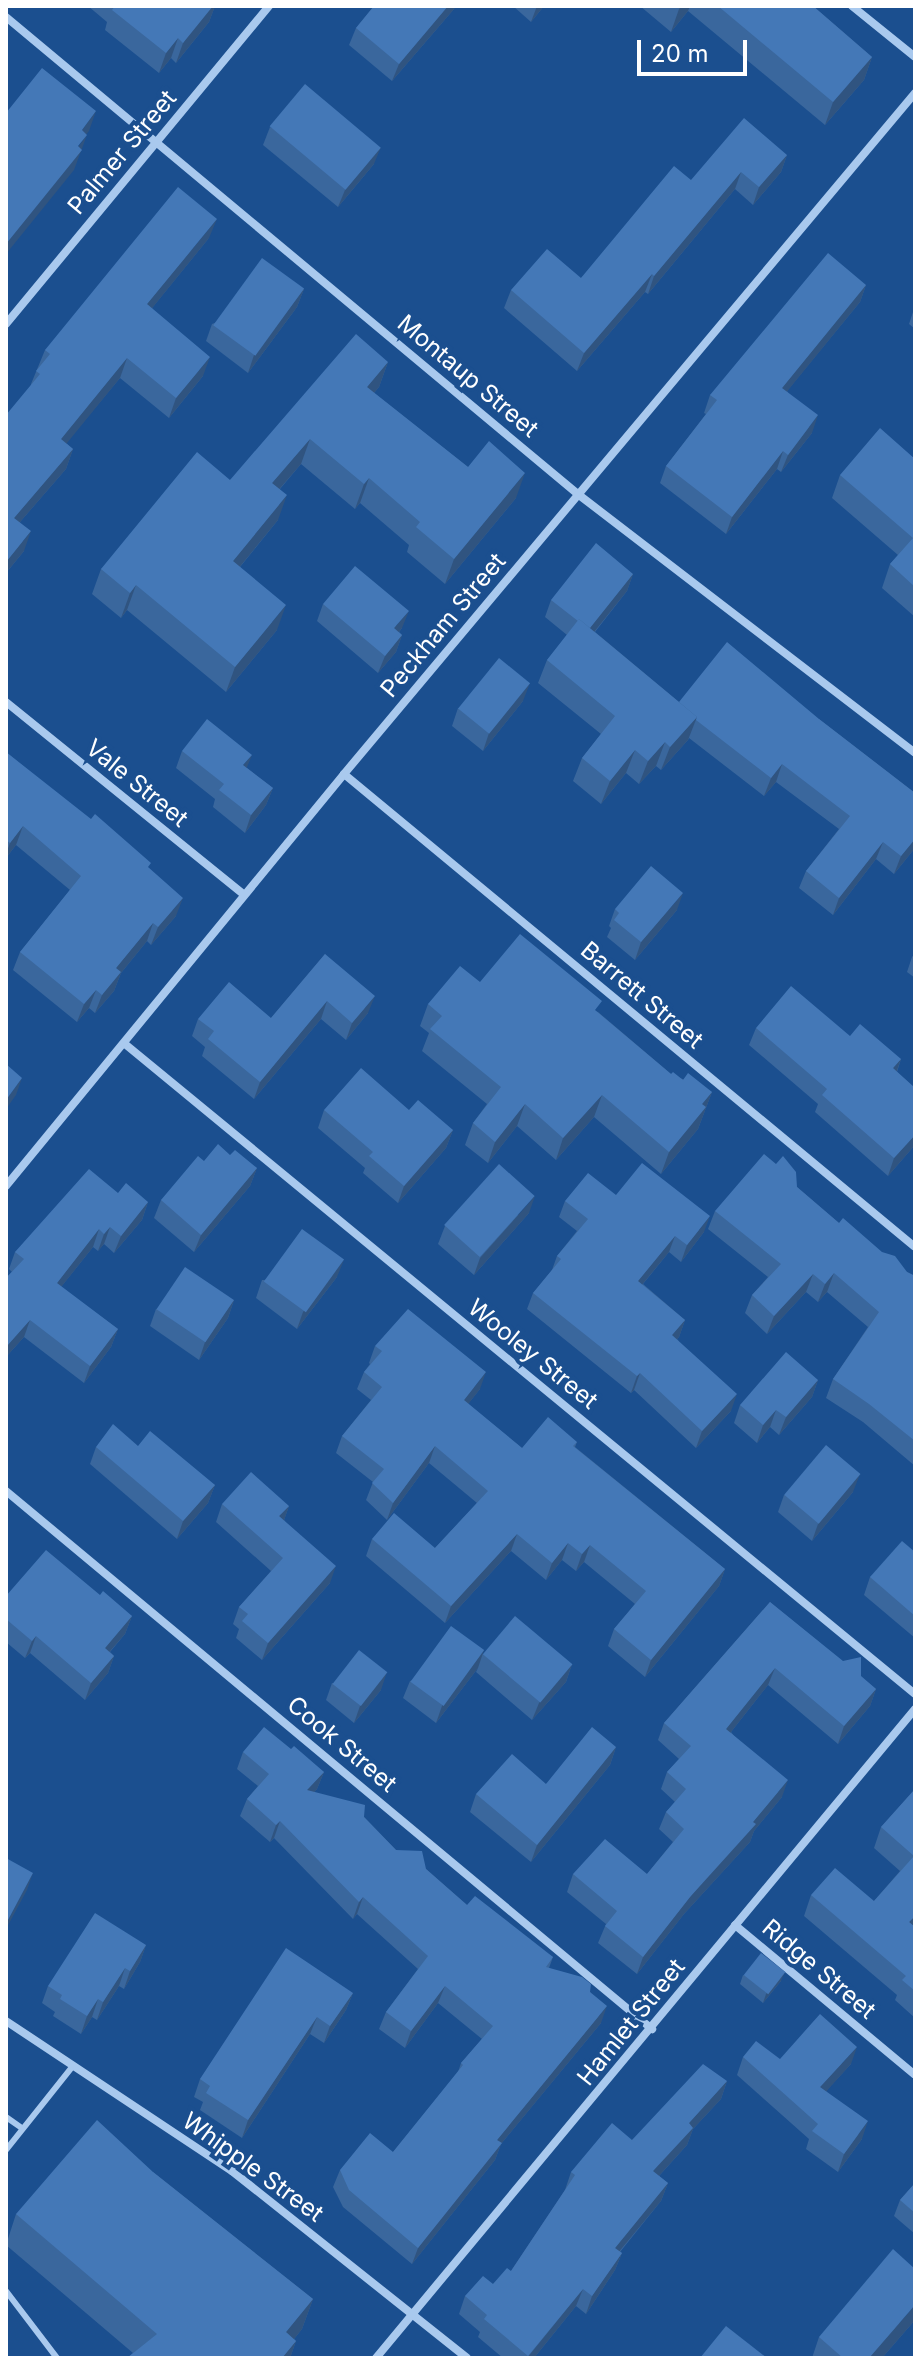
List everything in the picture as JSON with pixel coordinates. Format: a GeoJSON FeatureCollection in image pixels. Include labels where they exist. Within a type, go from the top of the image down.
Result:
{"type":"FeatureCollection","features":[{"type":"Feature","properties":{"kind":"street","name":"Palmer Street"},"geometry":{"type":"LineString","coordinates":[[6,324],[269,6]]}},
{"type":"Feature","properties":{"kind":"street"},"geometry":{"type":"LineString","coordinates":[[852,6],[915,57]]}},
{"type":"Feature","properties":{"kind":"street","name":"Montaup Street"},"geometry":{"type":"LineString","coordinates":[[6,17],[579,495],[915,753]]}},
{"type":"Feature","properties":{"kind":"street","name":"Peckham Street"},"geometry":{"type":"LineString","coordinates":[[6,1186],[125,1044],[243,894],[915,93]]}},
{"type":"Feature","properties":{"kind":"street","name":"Vale Street"},"geometry":{"type":"LineString","coordinates":[[6,702],[243,894]]}},
{"type":"Feature","properties":{"kind":"street","name":"Barrett Street"},"geometry":{"type":"LineString","coordinates":[[344,774],[915,1247]]}},
{"type":"Feature","properties":{"kind":"street","name":"Wooley Street"},"geometry":{"type":"LineString","coordinates":[[125,1044],[915,1694]]}},
{"type":"Feature","properties":{"kind":"street","name":"Cook Street"},"geometry":{"type":"LineString","coordinates":[[6,1491],[652,2029]]}},
{"type":"Feature","properties":{"kind":"street","name":"Hamlet Street"},"geometry":{"type":"LineString","coordinates":[[376,2358],[915,1709]]}},
{"type":"Feature","properties":{"kind":"street","name":"Ridge Street"},"geometry":{"type":"LineString","coordinates":[[735,1925],[915,2075]]}},
{"type":"Feature","properties":{"kind":"street","name":"Whipple Street"},"geometry":{"type":"LineString","coordinates":[[6,2021],[232,2171],[467,2358]]}},
{"type":"Feature","properties":{"kind":"lane"},"geometry":{"type":"LineString","coordinates":[[6,2150],[72,2067]]}},
{"type":"Feature","properties":{"kind":"lane"},"geometry":{"type":"LineString","coordinates":[[6,2117],[22,2128]]}},
{"type":"Feature","properties":{"kind":"lane"},"geometry":{"type":"LineString","coordinates":[[6,2291],[57,2358]]}},
{"type":"Feature","properties":{"kind":"building"},"geometry":{"type":"Polygon","coordinates":[[[115,6],[213,6],[183,43],[178,38],[166,53],[112,10],[115,6]]]}},
{"type":"Feature","properties":{"kind":"building"},"geometry":{"type":"Polygon","coordinates":[[[374,6],[448,6],[399,64],[356,28],[374,6]]]}},
{"type":"Feature","properties":{"kind":"building"},"geometry":{"type":"Polygon","coordinates":[[[718,6],[813,6],[872,57],[833,102],[718,6]]]}},
{"type":"Feature","properties":{"kind":"building"},"geometry":{"type":"Polygon","coordinates":[[[42,68],[96,111],[82,130],[87,135],[78,146],[82,150],[6,244],[6,113],[42,68]]]}},
{"type":"Feature","properties":{"kind":"building"},"geometry":{"type":"Polygon","coordinates":[[[305,84],[381,148],[345,190],[270,126],[305,84]]]}},
{"type":"Feature","properties":{"kind":"building"},"geometry":{"type":"Polygon","coordinates":[[[744,118],[787,155],[759,187],[741,172],[654,276],[652,274],[584,353],[511,290],[547,249],[581,278],[674,166],[691,180],[744,118]]]}},
{"type":"Feature","properties":{"kind":"building"},"geometry":{"type":"Polygon","coordinates":[[[178,187],[217,219],[147,304],[210,357],[176,398],[127,358],[61,439],[73,449],[14,518],[31,531],[6,562],[6,415],[40,374],[36,371],[50,354],[45,350],[178,187]]]}},
{"type":"Feature","properties":{"kind":"building"},"geometry":{"type":"Polygon","coordinates":[[[828,253],[866,285],[782,388],[818,415],[788,455],[783,451],[732,517],[666,466],[717,400],[710,395],[828,253]]]}},
{"type":"Feature","properties":{"kind":"building"},"geometry":{"type":"Polygon","coordinates":[[[262,258],[304,289],[255,356],[213,325],[262,258]]]}},
{"type":"Feature","properties":{"kind":"building"},"geometry":{"type":"Polygon","coordinates":[[[356,334],[388,362],[367,387],[468,467],[489,441],[525,473],[454,559],[416,527],[420,522],[369,478],[364,484],[310,439],[272,483],[287,495],[233,561],[286,605],[235,667],[136,585],[130,593],[101,569],[197,452],[230,480],[356,334]]]}},
{"type":"Feature","properties":{"kind":"building"},"geometry":{"type":"Polygon","coordinates":[[[880,428],[915,459],[915,587],[890,564],[913,538],[840,475],[880,428]]]}},
{"type":"Feature","properties":{"kind":"building"},"geometry":{"type":"Polygon","coordinates":[[[596,543],[633,574],[590,628],[551,600],[596,543]]]}},
{"type":"Feature","properties":{"kind":"building"},"geometry":{"type":"Polygon","coordinates":[[[355,566],[409,611],[394,628],[402,635],[385,656],[323,604],[355,566]]]}},
{"type":"Feature","properties":{"kind":"building"},"geometry":{"type":"Polygon","coordinates":[[[579,619],[697,717],[670,747],[665,742],[648,761],[635,750],[610,781],[582,758],[615,716],[547,660],[579,619]]]}},
{"type":"Feature","properties":{"kind":"building"},"geometry":{"type":"Polygon","coordinates":[[[727,642],[819,719],[915,793],[915,839],[901,856],[883,842],[839,898],[806,871],[850,816],[782,764],[771,778],[696,720],[697,717],[679,702],[727,642]]]}},
{"type":"Feature","properties":{"kind":"building"},"geometry":{"type":"Polygon","coordinates":[[[499,658],[530,683],[489,734],[458,709],[499,658]]]}},
{"type":"Feature","properties":{"kind":"building"},"geometry":{"type":"Polygon","coordinates":[[[207,719],[252,755],[243,765],[273,788],[251,815],[219,790],[224,784],[182,751],[207,719]]]}},
{"type":"Feature","properties":{"kind":"building"},"geometry":{"type":"Polygon","coordinates":[[[6,752],[91,819],[95,814],[151,863],[148,867],[183,898],[158,927],[153,923],[116,968],[121,972],[102,995],[96,990],[84,1004],[20,952],[81,876],[23,826],[10,843],[6,840],[6,752]]]}},
{"type":"Feature","properties":{"kind":"building"},"geometry":{"type":"Polygon","coordinates":[[[651,866],[683,893],[641,942],[614,920],[619,913],[615,909],[651,866]]]}},
{"type":"Feature","properties":{"kind":"building"},"geometry":{"type":"Polygon","coordinates":[[[520,934],[602,1001],[595,1010],[671,1074],[673,1072],[683,1080],[688,1073],[712,1092],[702,1104],[706,1107],[669,1152],[602,1095],[563,1138],[525,1104],[495,1142],[473,1123],[501,1087],[430,1029],[442,1016],[428,1004],[460,966],[480,982],[520,934]]]}},
{"type":"Feature","properties":{"kind":"building"},"geometry":{"type":"Polygon","coordinates":[[[325,954],[375,996],[352,1023],[327,1001],[260,1082],[208,1039],[214,1031],[198,1019],[229,982],[271,1018],[325,954]]]}},
{"type":"Feature","properties":{"kind":"building"},"geometry":{"type":"Polygon","coordinates":[[[791,986],[850,1036],[860,1024],[901,1059],[893,1068],[915,1088],[915,1135],[894,1158],[822,1095],[827,1089],[756,1028],[791,986]]]}},
{"type":"Feature","properties":{"kind":"building"},"geometry":{"type":"Polygon","coordinates":[[[6,1064],[22,1078],[6,1100],[6,1064]]]}},
{"type":"Feature","properties":{"kind":"building"},"geometry":{"type":"Polygon","coordinates":[[[361,1068],[409,1110],[418,1100],[453,1130],[404,1186],[369,1156],[373,1152],[324,1110],[361,1068]]]}},
{"type":"Feature","properties":{"kind":"building"},"geometry":{"type":"Polygon","coordinates":[[[218,1144],[230,1155],[235,1150],[257,1168],[201,1235],[161,1200],[198,1156],[204,1161],[218,1144]]]}},
{"type":"Feature","properties":{"kind":"building"},"geometry":{"type":"Polygon","coordinates":[[[764,1154],[776,1164],[783,1156],[796,1172],[797,1187],[839,1223],[843,1218],[882,1252],[895,1256],[907,1272],[915,1276],[915,1441],[833,1379],[879,1312],[834,1273],[825,1284],[813,1274],[774,1316],[752,1295],[781,1264],[715,1211],[764,1154]]]}},
{"type":"Feature","properties":{"kind":"building"},"geometry":{"type":"Polygon","coordinates":[[[642,1163],[710,1216],[687,1245],[675,1236],[638,1281],[685,1320],[672,1335],[737,1394],[702,1431],[640,1373],[637,1376],[533,1293],[561,1259],[557,1256],[588,1219],[565,1201],[588,1173],[616,1195],[642,1163]]]}},
{"type":"Feature","properties":{"kind":"building"},"geometry":{"type":"Polygon","coordinates":[[[499,1164],[535,1196],[480,1257],[444,1225],[499,1164]]]}},
{"type":"Feature","properties":{"kind":"building"},"geometry":{"type":"Polygon","coordinates":[[[89,1169],[118,1193],[126,1183],[148,1202],[121,1236],[110,1227],[104,1234],[99,1229],[57,1283],[118,1329],[90,1366],[30,1320],[6,1347],[6,1278],[24,1259],[15,1252],[89,1169]]]}},
{"type":"Feature","properties":{"kind":"building"},"geometry":{"type":"Polygon","coordinates":[[[302,1229],[344,1260],[306,1312],[264,1282],[302,1229]]]}},
{"type":"Feature","properties":{"kind":"building"},"geometry":{"type":"Polygon","coordinates":[[[185,1267],[234,1300],[205,1342],[156,1309],[185,1267]]]}},
{"type":"Feature","properties":{"kind":"building"},"geometry":{"type":"Polygon","coordinates":[[[408,1309],[486,1372],[464,1400],[522,1448],[548,1417],[577,1442],[573,1446],[725,1569],[651,1660],[614,1629],[646,1591],[590,1545],[582,1554],[568,1543],[552,1563],[517,1534],[451,1606],[372,1539],[394,1513],[435,1548],[488,1491],[435,1446],[393,1503],[372,1483],[384,1469],[342,1436],[382,1387],[364,1372],[382,1351],[375,1346],[408,1309]]]}},
{"type":"Feature","properties":{"kind":"building"},"geometry":{"type":"Polygon","coordinates":[[[786,1352],[818,1380],[786,1417],[776,1410],[763,1425],[740,1405],[786,1352]]]}},
{"type":"Feature","properties":{"kind":"building"},"geometry":{"type":"Polygon","coordinates":[[[113,1424],[138,1446],[150,1431],[215,1485],[183,1521],[96,1447],[113,1424]]]}},
{"type":"Feature","properties":{"kind":"building"},"geometry":{"type":"Polygon","coordinates":[[[826,1445],[860,1474],[819,1524],[784,1495],[826,1445]]]}},
{"type":"Feature","properties":{"kind":"building"},"geometry":{"type":"Polygon","coordinates":[[[251,1472],[289,1506],[279,1516],[336,1566],[268,1643],[242,1621],[248,1614],[239,1607],[283,1558],[222,1504],[251,1472]]]}},
{"type":"Feature","properties":{"kind":"building"},"geometry":{"type":"Polygon","coordinates":[[[902,1541],[915,1552],[915,1616],[870,1577],[902,1541]]]}},
{"type":"Feature","properties":{"kind":"building"},"geometry":{"type":"Polygon","coordinates":[[[46,1550],[100,1595],[103,1591],[132,1616],[105,1648],[114,1656],[91,1683],[36,1636],[32,1641],[6,1619],[6,1596],[46,1550]]]}},
{"type":"Feature","properties":{"kind":"building"},"geometry":{"type":"Polygon","coordinates":[[[770,1602],[843,1661],[861,1657],[861,1676],[876,1689],[844,1726],[775,1668],[726,1729],[788,1780],[753,1822],[756,1824],[690,1897],[643,1957],[605,1926],[617,1911],[573,1874],[605,1839],[647,1874],[684,1829],[666,1812],[686,1789],[667,1772],[691,1746],[664,1723],[770,1602]]]}},
{"type":"Feature","properties":{"kind":"building"},"geometry":{"type":"Polygon","coordinates":[[[515,1616],[572,1664],[540,1703],[483,1654],[515,1616]]]}},
{"type":"Feature","properties":{"kind":"building"},"geometry":{"type":"Polygon","coordinates":[[[451,1626],[484,1650],[444,1706],[410,1682],[451,1626]]]}},
{"type":"Feature","properties":{"kind":"building"},"geometry":{"type":"Polygon","coordinates":[[[359,1650],[387,1672],[361,1706],[333,1684],[359,1650]]]}},
{"type":"Feature","properties":{"kind":"building"},"geometry":{"type":"Polygon","coordinates":[[[264,1727],[291,1749],[294,1746],[324,1772],[307,1790],[365,1805],[364,1817],[396,1850],[422,1851],[426,1869],[467,1905],[475,1896],[553,1957],[546,1967],[582,1977],[591,1984],[590,1992],[607,2006],[497,2140],[502,2143],[418,2248],[349,2190],[340,2170],[370,2133],[393,2152],[493,2026],[445,1986],[411,2031],[386,2012],[428,1956],[363,1897],[359,1902],[280,1821],[276,1825],[247,1799],[269,1774],[243,1752],[264,1727]]]}},
{"type":"Feature","properties":{"kind":"building"},"geometry":{"type":"Polygon","coordinates":[[[592,1727],[616,1747],[537,1845],[476,1794],[512,1754],[546,1784],[592,1727]]]}},
{"type":"Feature","properties":{"kind":"building"},"geometry":{"type":"Polygon","coordinates":[[[915,1789],[915,1916],[909,1922],[915,1927],[915,1991],[902,1980],[906,1976],[811,1895],[835,1868],[874,1901],[914,1856],[881,1827],[915,1789]]]}},
{"type":"Feature","properties":{"kind":"building"},"geometry":{"type":"Polygon","coordinates":[[[6,1858],[33,1873],[8,1920],[6,1919],[6,1858]]]}},
{"type":"Feature","properties":{"kind":"building"},"geometry":{"type":"Polygon","coordinates":[[[95,1913],[146,1945],[130,1971],[125,1968],[103,2002],[98,1999],[87,2016],[60,1999],[62,1995],[48,1986],[95,1913]]]}},
{"type":"Feature","properties":{"kind":"building"},"geometry":{"type":"Polygon","coordinates":[[[286,1948],[353,1993],[330,2026],[317,2017],[248,2120],[206,2093],[210,2086],[200,2079],[286,1948]]]}},
{"type":"Feature","properties":{"kind":"building"},"geometry":{"type":"Polygon","coordinates":[[[761,1953],[785,1972],[768,1994],[744,1975],[761,1953]]]}},
{"type":"Feature","properties":{"kind":"building"},"geometry":{"type":"Polygon","coordinates":[[[820,2014],[857,2047],[820,2087],[868,2121],[844,2154],[812,2131],[818,2124],[743,2057],[756,2041],[780,2059],[820,2014]]]}},
{"type":"Feature","properties":{"kind":"building"},"geometry":{"type":"Polygon","coordinates":[[[703,2064],[727,2081],[689,2123],[693,2128],[653,2171],[668,2183],[615,2248],[622,2253],[592,2296],[583,2289],[528,2356],[484,2319],[487,2315],[465,2296],[483,2276],[493,2284],[507,2268],[511,2271],[575,2175],[571,2172],[612,2123],[632,2140],[703,2064]]]}},
{"type":"Feature","properties":{"kind":"building"},"geometry":{"type":"Polygon","coordinates":[[[97,2120],[153,2172],[313,2299],[286,2332],[296,2341],[282,2358],[127,2358],[157,2334],[16,2214],[97,2120]]]}},
{"type":"Feature","properties":{"kind":"building"},"geometry":{"type":"Polygon","coordinates":[[[915,2183],[915,2213],[900,2200],[915,2183]]]}},
{"type":"Feature","properties":{"kind":"building"},"geometry":{"type":"Polygon","coordinates":[[[893,2249],[915,2269],[915,2305],[869,2358],[843,2358],[819,2337],[893,2249]]]}},
{"type":"Feature","properties":{"kind":"building"},"geometry":{"type":"Polygon","coordinates":[[[726,2326],[767,2358],[700,2358],[726,2326]]]}}]}
